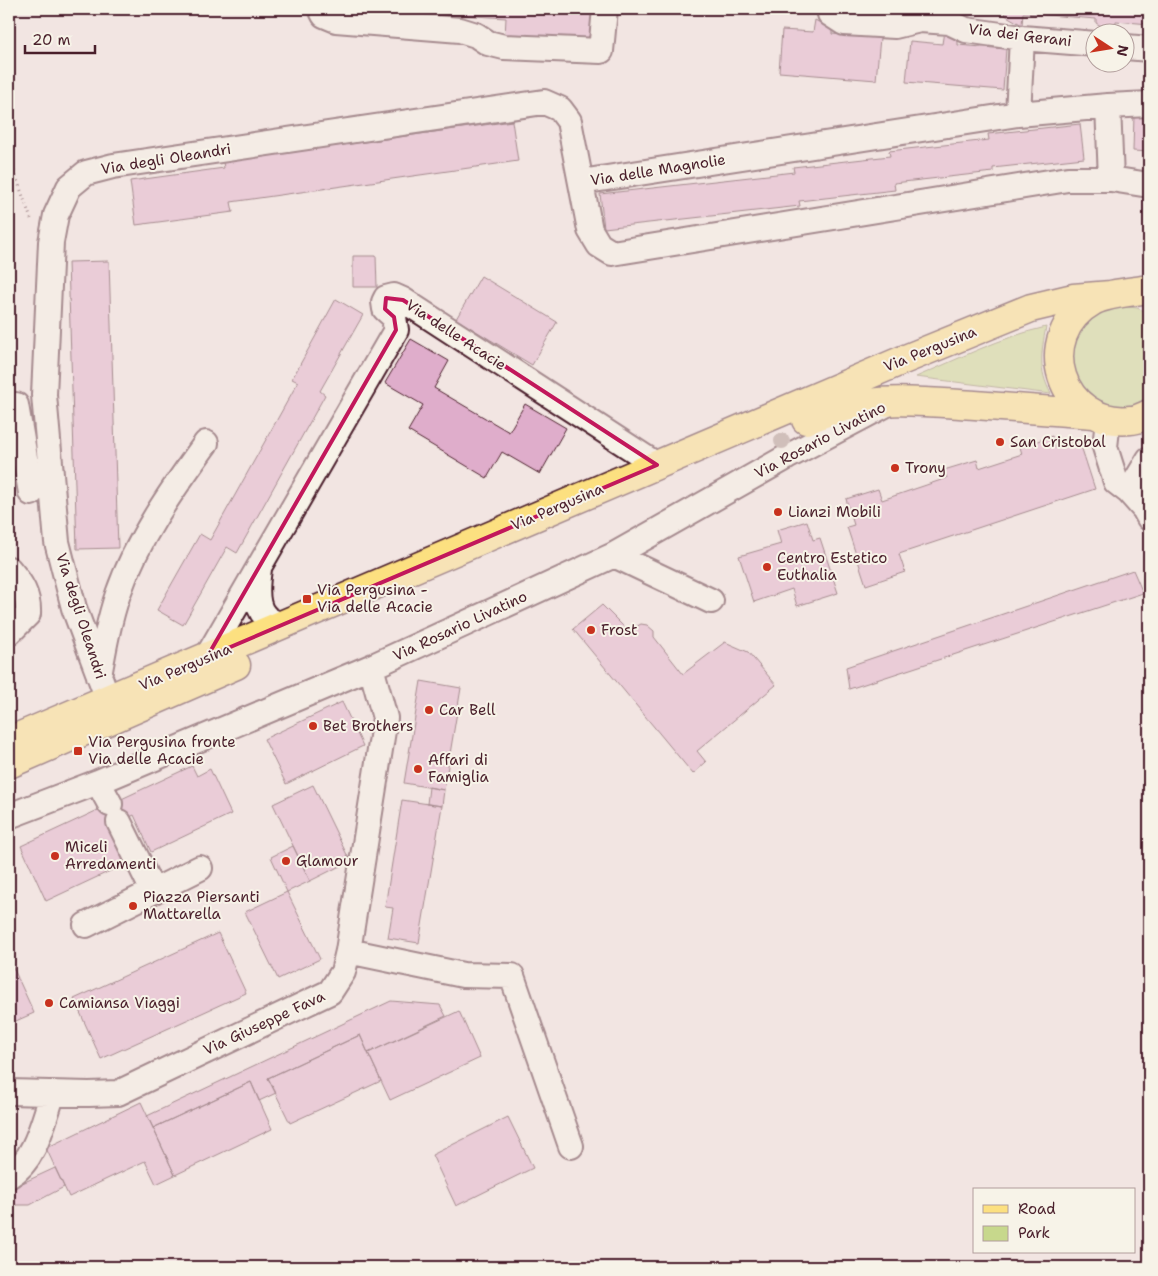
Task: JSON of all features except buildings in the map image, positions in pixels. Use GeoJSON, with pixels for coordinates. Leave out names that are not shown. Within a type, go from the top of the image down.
{"type":"FeatureCollection","features":[{"type":"Feature","properties":{"kind":"main road"},"geometry":{"type":"LineString","coordinates":[[1101,417],[1079,405],[1068,391],[1061,375],[1059,357],[1061,340],[1069,324],[1080,310],[1094,300],[1149,289]]}},
{"type":"Feature","properties":{"kind":"main road"},"geometry":{"type":"LineString","coordinates":[[1117,295],[1149,301]]}},
{"type":"Feature","properties":{"kind":"main road","name":"Via Pergusina"},"geometry":{"type":"LineString","coordinates":[[9,741],[103,687],[207,657],[657,464],[1031,308],[1073,298],[1117,295]]}},
{"type":"Feature","properties":{"kind":"main road","name":"Via Pergusina"},"geometry":{"type":"LineString","coordinates":[[9,764],[510,546],[670,480],[823,412],[857,404],[894,400],[1133,420],[1149,414]]}},
{"type":"Feature","properties":{"kind":"street"},"geometry":{"type":"LineString","coordinates":[[321,9],[324,14],[336,20],[460,30],[476,35],[488,43],[504,47],[601,52],[604,9]]}},
{"type":"Feature","properties":{"kind":"street","name":"Via dei Gerani"},"geometry":{"type":"LineString","coordinates":[[830,14],[844,23],[895,26],[920,20],[949,22],[966,30],[1022,38],[1086,43]]}},
{"type":"Feature","properties":{"kind":"street"},"geometry":{"type":"LineString","coordinates":[[1018,114],[1022,38]]}},
{"type":"Feature","properties":{"kind":"street"},"geometry":{"type":"LineString","coordinates":[[1136,48],[1149,49]]}},
{"type":"Feature","properties":{"kind":"street","name":"Via degli Oleandri"},"geometry":{"type":"LineString","coordinates":[[103,687],[74,608],[57,542],[44,395],[51,242],[56,215],[69,187],[86,173],[113,166],[544,102],[560,109],[569,121],[581,182]]}},
{"type":"Feature","properties":{"kind":"street","name":"Via delle Magnolie"},"geometry":{"type":"LineString","coordinates":[[1149,104],[1018,114],[581,182],[590,230],[599,245],[612,252],[1068,179],[1111,179],[1149,186]]}},
{"type":"Feature","properties":{"kind":"street"},"geometry":{"type":"LineString","coordinates":[[1108,106],[1111,179]]}},
{"type":"Feature","properties":{"kind":"street","name":"Via delle Acacie"},"geometry":{"type":"LineString","coordinates":[[260,565],[396,330],[394,317],[385,309],[384,302],[386,298],[394,296],[403,300],[657,464]]}},
{"type":"Feature","properties":{"kind":"street"},"geometry":{"type":"LineString","coordinates":[[31,493],[12,405],[44,395]]}},
{"type":"Feature","properties":{"kind":"street","name":"Via Rosario Livatino"},"geometry":{"type":"LineString","coordinates":[[9,816],[98,782],[371,667],[614,555],[787,457],[894,400]]}},
{"type":"Feature","properties":{"kind":"street"},"geometry":{"type":"LineString","coordinates":[[1101,417],[1105,447],[1116,482],[1130,492],[1149,518]]}},
{"type":"Feature","properties":{"kind":"street"},"geometry":{"type":"LineString","coordinates":[[103,687],[109,625],[118,593],[139,546],[171,492],[206,443]]}},
{"type":"Feature","properties":{"kind":"street"},"geometry":{"type":"LineString","coordinates":[[1130,492],[1149,458]]}},
{"type":"Feature","properties":{"kind":"street"},"geometry":{"type":"LineString","coordinates":[[614,555],[711,602]]}},
{"type":"Feature","properties":{"kind":"street"},"geometry":{"type":"LineString","coordinates":[[260,565],[257,588],[259,604],[265,616],[283,625]]}},
{"type":"Feature","properties":{"kind":"street"},"geometry":{"type":"LineString","coordinates":[[207,657],[260,565]]}},
{"type":"Feature","properties":{"kind":"street"},"geometry":{"type":"LineString","coordinates":[[9,569],[22,584],[28,602],[28,614],[9,633]]}},
{"type":"Feature","properties":{"kind":"street","name":"Via Giuseppe Fava"},"geometry":{"type":"LineString","coordinates":[[9,1092],[118,1093],[330,992],[344,972],[385,718],[371,667]]}},
{"type":"Feature","properties":{"kind":"street"},"geometry":{"type":"LineString","coordinates":[[98,782],[153,891]]}},
{"type":"Feature","properties":{"kind":"street"},"geometry":{"type":"LineString","coordinates":[[86,926],[200,868]]}},
{"type":"Feature","properties":{"kind":"street"},"geometry":{"type":"LineString","coordinates":[[348,951],[462,975],[512,976],[571,1146]]}},
{"type":"Feature","properties":{"kind":"street"},"geometry":{"type":"LineString","coordinates":[[9,1176],[17,1171],[33,1148],[53,1093]]}},
{"type":"Feature","properties":{"kind":"path"},"geometry":{"type":"LineString","coordinates":[[9,157],[29,217],[51,242]]}},
{"type":"Feature","properties":{"kind":"highlighted area"},"geometry":{"type":"Polygon","coordinates":[[[386,298],[403,300],[657,465],[207,657],[396,330],[394,317],[385,309],[386,298]]]}},
{"type":"Feature","properties":{"kind":"green space"},"geometry":{"type":"Polygon","coordinates":[[[1122,306],[1137,308],[1149,313],[1149,400],[1122,407],[1101,402],[1084,390],[1075,371],[1073,351],[1079,331],[1095,315],[1122,306]]]}},
{"type":"Feature","properties":{"kind":"green space"},"geometry":{"type":"Polygon","coordinates":[[[1046,327],[1042,369],[1051,394],[916,377],[996,342],[1046,327]]]}},
{"type":"Feature","properties":{"kind":"place","name":"San Cristobal"},"geometry":{"type":"Point","coordinates":[1000,442]}},
{"type":"Feature","properties":{"kind":"place","name":"Trony"},"geometry":{"type":"Point","coordinates":[895,468]}},
{"type":"Feature","properties":{"kind":"place","name":"Lianzi Mobili"},"geometry":{"type":"Point","coordinates":[778,512]}},
{"type":"Feature","properties":{"kind":"place","name":"Centro Estetico Euthalia"},"geometry":{"type":"Point","coordinates":[767,567]}},
{"type":"Feature","properties":{"kind":"place","name":"Via Pergusina - Via delle Acacie"},"geometry":{"type":"Point","coordinates":[307,599]}},
{"type":"Feature","properties":{"kind":"place","name":"Frost"},"geometry":{"type":"Point","coordinates":[591,630]}},
{"type":"Feature","properties":{"kind":"place","name":"Car Bell"},"geometry":{"type":"Point","coordinates":[429,710]}},
{"type":"Feature","properties":{"kind":"place","name":"Bet Brothers"},"geometry":{"type":"Point","coordinates":[313,726]}},
{"type":"Feature","properties":{"kind":"place","name":"Via Pergusina fronte Via delle Acacie"},"geometry":{"type":"Point","coordinates":[78,751]}},
{"type":"Feature","properties":{"kind":"place","name":"Affari di Famiglia"},"geometry":{"type":"Point","coordinates":[418,769]}},
{"type":"Feature","properties":{"kind":"place","name":"Miceli Arredamenti"},"geometry":{"type":"Point","coordinates":[55,856]}},
{"type":"Feature","properties":{"kind":"place","name":"Glamour"},"geometry":{"type":"Point","coordinates":[286,861]}},
{"type":"Feature","properties":{"kind":"place","name":"Piazza Piersanti Mattarella"},"geometry":{"type":"Point","coordinates":[133,906]}},
{"type":"Feature","properties":{"kind":"place","name":"Camiansa Viaggi"},"geometry":{"type":"Point","coordinates":[49,1003]}}]}
